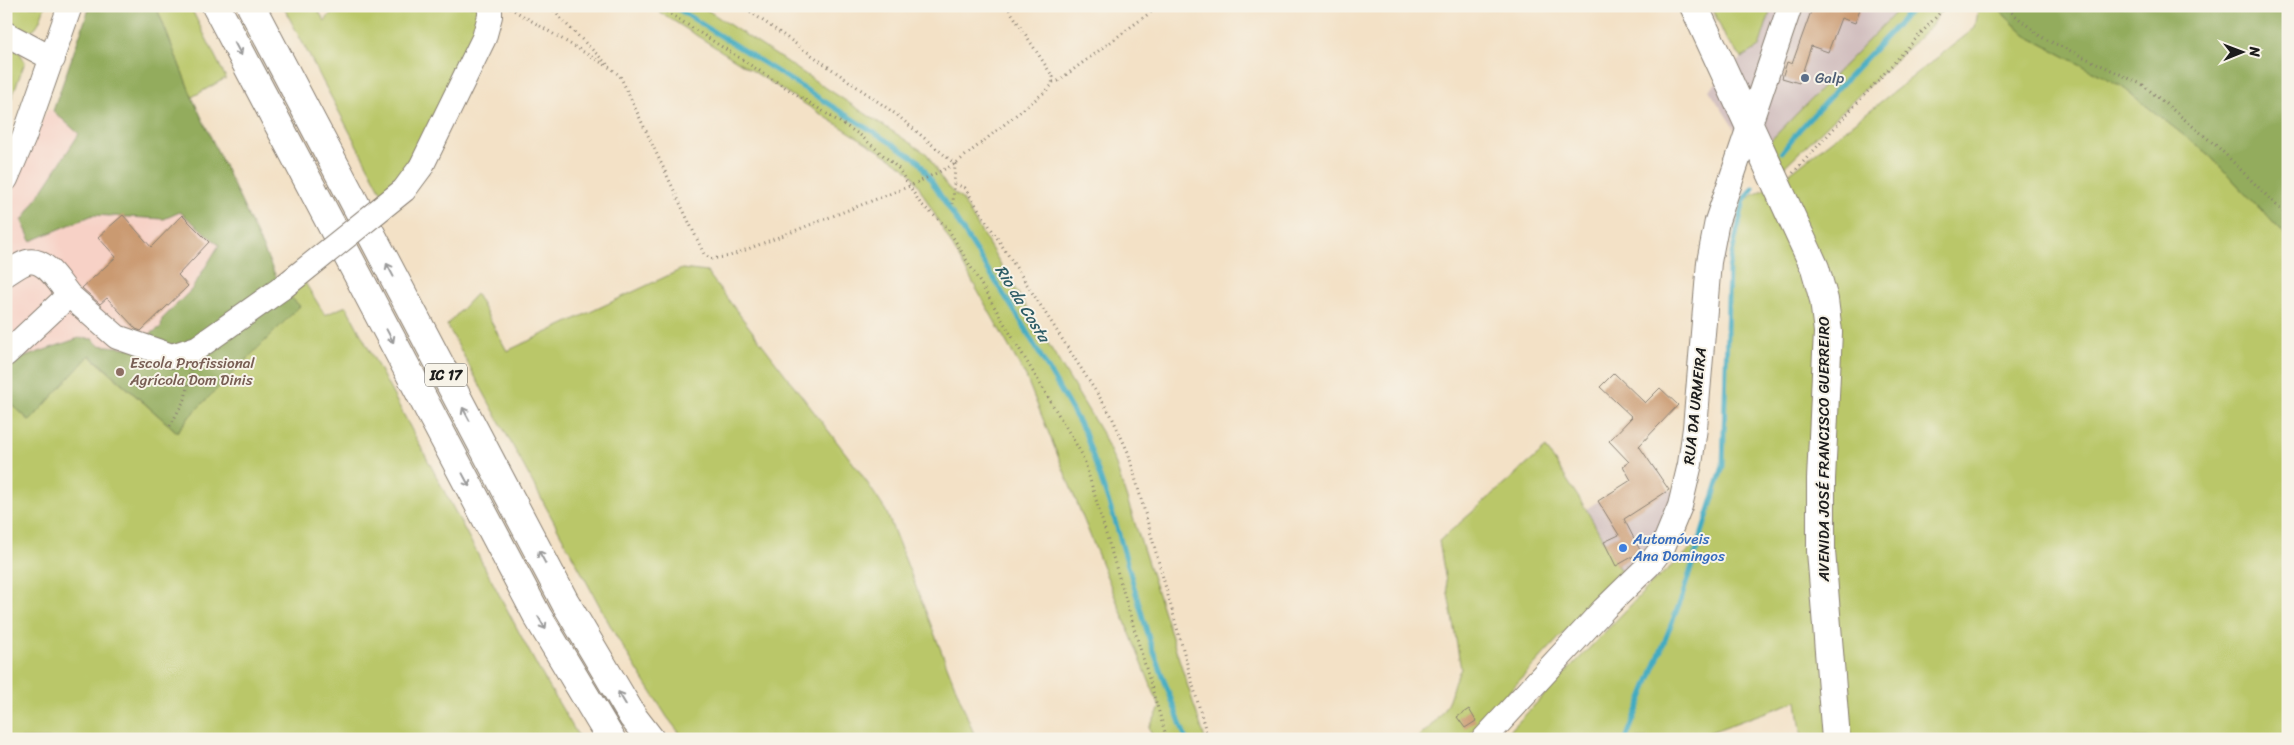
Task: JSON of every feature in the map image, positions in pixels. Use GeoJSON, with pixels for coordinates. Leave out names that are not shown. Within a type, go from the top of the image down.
{"type":"FeatureCollection","features":[{"type":"Feature","properties":{"kind":"main road","name":"IC 17"},"geometry":{"type":"LineString","coordinates":[[216,6],[538,617],[611,739]]}},
{"type":"Feature","properties":{"kind":"main road","name":"IC 17"},"geometry":{"type":"LineString","coordinates":[[251,6],[566,602],[633,717],[650,739]]}},
{"type":"Feature","properties":{"kind":"main road","name":"AVENIDA JOSÉ FRANCISCO GUERREIRO"},"geometry":{"type":"LineString","coordinates":[[1694,6],[1815,268],[1824,300],[1828,332],[1821,480],[1821,551],[1836,739]]}},
{"type":"Feature","properties":{"kind":"street"},"geometry":{"type":"LineString","coordinates":[[6,179],[53,59],[70,6]]}},
{"type":"Feature","properties":{"kind":"street"},"geometry":{"type":"LineString","coordinates":[[6,274],[27,262],[36,261],[43,264],[69,295],[116,337],[172,356],[193,349],[282,288],[404,190],[421,167],[484,38],[490,16],[490,6]]}},
{"type":"Feature","properties":{"kind":"street","name":"RUA DA URMEIRA"},"geometry":{"type":"LineString","coordinates":[[1484,739],[1604,610],[1648,566],[1663,547],[1680,506],[1690,464],[1695,428],[1709,262],[1717,221],[1790,6]]}},
{"type":"Feature","properties":{"kind":"street"},"geometry":{"type":"LineString","coordinates":[[6,34],[53,59]]}},
{"type":"Feature","properties":{"kind":"street"},"geometry":{"type":"LineString","coordinates":[[6,354],[69,295]]}},
{"type":"Feature","properties":{"kind":"path"},"geometry":{"type":"LineString","coordinates":[[507,6],[612,69]]}},
{"type":"Feature","properties":{"kind":"path"},"geometry":{"type":"LineString","coordinates":[[551,6],[562,20],[620,76],[704,254],[711,259],[730,256],[911,185],[955,164],[1046,91],[1053,82],[1058,81],[1159,6]]}},
{"type":"Feature","properties":{"kind":"path"},"geometry":{"type":"LineString","coordinates":[[658,6],[860,134],[898,168],[911,185],[920,203],[947,227],[1083,456],[1167,739]]}},
{"type":"Feature","properties":{"kind":"path"},"geometry":{"type":"LineString","coordinates":[[742,6],[897,115],[955,164],[953,204]]}},
{"type":"Feature","properties":{"kind":"path"},"geometry":{"type":"LineString","coordinates":[[1007,6],[1048,68],[1053,82]]}},
{"type":"Feature","properties":{"kind":"path"},"geometry":{"type":"LineString","coordinates":[[1779,188],[1946,6]]}},
{"type":"Feature","properties":{"kind":"path"},"geometry":{"type":"LineString","coordinates":[[2004,6],[2041,37],[2143,85],[2219,148],[2288,217]]}},
{"type":"Feature","properties":{"kind":"path"},"geometry":{"type":"LineString","coordinates":[[955,184],[965,188],[1039,300],[1115,422],[1128,452],[1208,739]]}},
{"type":"Feature","properties":{"kind":"path"},"geometry":{"type":"LineString","coordinates":[[170,426],[185,399],[190,378],[193,349]]}},
{"type":"Feature","properties":{"kind":"shaded area"},"geometry":{"type":"Polygon","coordinates":[[[1772,6],[1902,6],[1755,160],[1709,90],[1742,58],[1759,47],[1772,6]]]}},
{"type":"Feature","properties":{"kind":"shaded area","name":"Escola Profissional Agrícola Dom Dinis"},"geometry":{"type":"Polygon","coordinates":[[[48,108],[219,245],[190,416],[6,620],[6,200],[48,108]]]}},
{"type":"Feature","properties":{"kind":"shaded area"},"geometry":{"type":"Polygon","coordinates":[[[1634,459],[1642,472],[1654,465],[1669,490],[1674,491],[1667,513],[1651,543],[1625,578],[1616,566],[1586,509],[1631,480],[1623,466],[1634,459]]]}},
{"type":"Feature","properties":{"kind":"green space"},"geometry":{"type":"Polygon","coordinates":[[[6,6],[45,6],[36,27],[28,31],[6,24],[6,6]]]}},
{"type":"Feature","properties":{"kind":"green space"},"geometry":{"type":"Polygon","coordinates":[[[90,6],[156,6],[192,97],[276,275],[282,286],[300,306],[190,416],[177,432],[90,355],[30,421],[6,399],[6,370],[16,360],[79,338],[93,339],[98,345],[128,348],[161,327],[162,319],[192,289],[219,245],[180,212],[164,219],[93,215],[31,241],[22,221],[79,134],[53,111],[90,6]]]}},
{"type":"Feature","properties":{"kind":"green space"},"geometry":{"type":"Polygon","coordinates":[[[156,6],[190,6],[226,78],[192,97],[156,6]]]}},
{"type":"Feature","properties":{"kind":"green space"},"geometry":{"type":"Polygon","coordinates":[[[283,6],[315,6],[325,21],[336,6],[480,6],[479,26],[415,163],[383,195],[283,6]]]}},
{"type":"Feature","properties":{"kind":"green space"},"geometry":{"type":"Polygon","coordinates":[[[650,6],[701,6],[927,154],[945,184],[961,198],[1103,435],[1115,462],[1205,739],[1154,739],[1149,728],[1160,708],[1026,377],[913,176],[903,166],[650,6]]]}},
{"type":"Feature","properties":{"kind":"green space"},"geometry":{"type":"Polygon","coordinates":[[[1711,6],[1772,6],[1759,47],[1742,58],[1727,41],[1711,6]]]}},
{"type":"Feature","properties":{"kind":"green space"},"geometry":{"type":"Polygon","coordinates":[[[1902,6],[1943,6],[1931,26],[1784,167],[1770,141],[1902,6]]]}},
{"type":"Feature","properties":{"kind":"green space"},"geometry":{"type":"Polygon","coordinates":[[[1979,6],[1995,6],[2025,35],[2121,86],[2209,155],[2288,238],[2288,739],[1802,739],[1797,701],[1691,739],[1502,739],[1652,583],[1699,542],[1723,466],[1729,268],[1744,200],[1777,183],[1975,28],[1979,6]]]}},
{"type":"Feature","properties":{"kind":"green space"},"geometry":{"type":"Polygon","coordinates":[[[1995,6],[2288,6],[2288,238],[2209,155],[2121,86],[2025,35],[1995,6]]]}},
{"type":"Feature","properties":{"kind":"green space"},"geometry":{"type":"Polygon","coordinates":[[[6,45],[20,53],[25,62],[6,113],[6,45]]]}},
{"type":"Feature","properties":{"kind":"green space"},"geometry":{"type":"Polygon","coordinates":[[[682,269],[707,272],[860,472],[886,511],[976,739],[684,739],[667,717],[616,636],[447,325],[476,294],[507,351],[682,269]]]}},
{"type":"Feature","properties":{"kind":"green space"},"geometry":{"type":"Polygon","coordinates":[[[304,281],[325,315],[346,306],[537,666],[580,739],[6,739],[6,399],[30,421],[89,355],[177,432],[190,416],[300,306],[287,295],[304,281]]]}},
{"type":"Feature","properties":{"kind":"green space"},"geometry":{"type":"Polygon","coordinates":[[[1546,448],[1586,509],[1621,572],[1607,590],[1559,638],[1465,739],[1416,739],[1431,726],[1443,711],[1461,669],[1439,541],[1546,448]]]}},
{"type":"Feature","properties":{"kind":"building"},"geometry":{"type":"Polygon","coordinates":[[[1813,6],[1861,6],[1855,23],[1841,18],[1828,52],[1811,46],[1799,83],[1782,78],[1787,62],[1792,64],[1813,6]]]}},
{"type":"Feature","properties":{"kind":"building"},"geometry":{"type":"Polygon","coordinates":[[[123,215],[151,247],[182,215],[209,242],[178,275],[188,286],[141,331],[136,329],[107,298],[100,304],[82,288],[116,257],[98,237],[123,215]]]}},
{"type":"Feature","properties":{"kind":"building"},"geometry":{"type":"Polygon","coordinates":[[[1614,373],[1645,403],[1660,388],[1678,405],[1639,446],[1669,490],[1624,519],[1641,552],[1616,566],[1604,542],[1619,535],[1598,501],[1631,480],[1623,466],[1629,462],[1609,441],[1632,417],[1600,387],[1614,373]]]}},
{"type":"Feature","properties":{"kind":"building"},"geometry":{"type":"Polygon","coordinates":[[[1469,709],[1476,721],[1465,728],[1457,717],[1469,709]]]}},
{"type":"Feature","properties":{"kind":"waterway","name":"Rio da Costa"},"geometry":{"type":"LineString","coordinates":[[673,6],[918,160],[1020,320],[1085,433],[1116,524],[1150,642],[1186,739]]}},
{"type":"Feature","properties":{"kind":"waterway"},"geometry":{"type":"LineString","coordinates":[[1782,152],[1800,129],[1915,6]]}},
{"type":"Feature","properties":{"kind":"waterway"},"geometry":{"type":"LineString","coordinates":[[1626,739],[1682,597],[1723,466],[1729,268],[1744,200],[1753,188]]}},
{"type":"Feature","properties":{"kind":"place","name":"Galp"},"geometry":{"type":"Point","coordinates":[1805,78]}},
{"type":"Feature","properties":{"kind":"place","name":"Escola Profissional Agrícola Dom Dinis"},"geometry":{"type":"Point","coordinates":[120,372]}},
{"type":"Feature","properties":{"kind":"place","name":"Automóveis Ana Domingos"},"geometry":{"type":"Point","coordinates":[1623,548]}}]}
